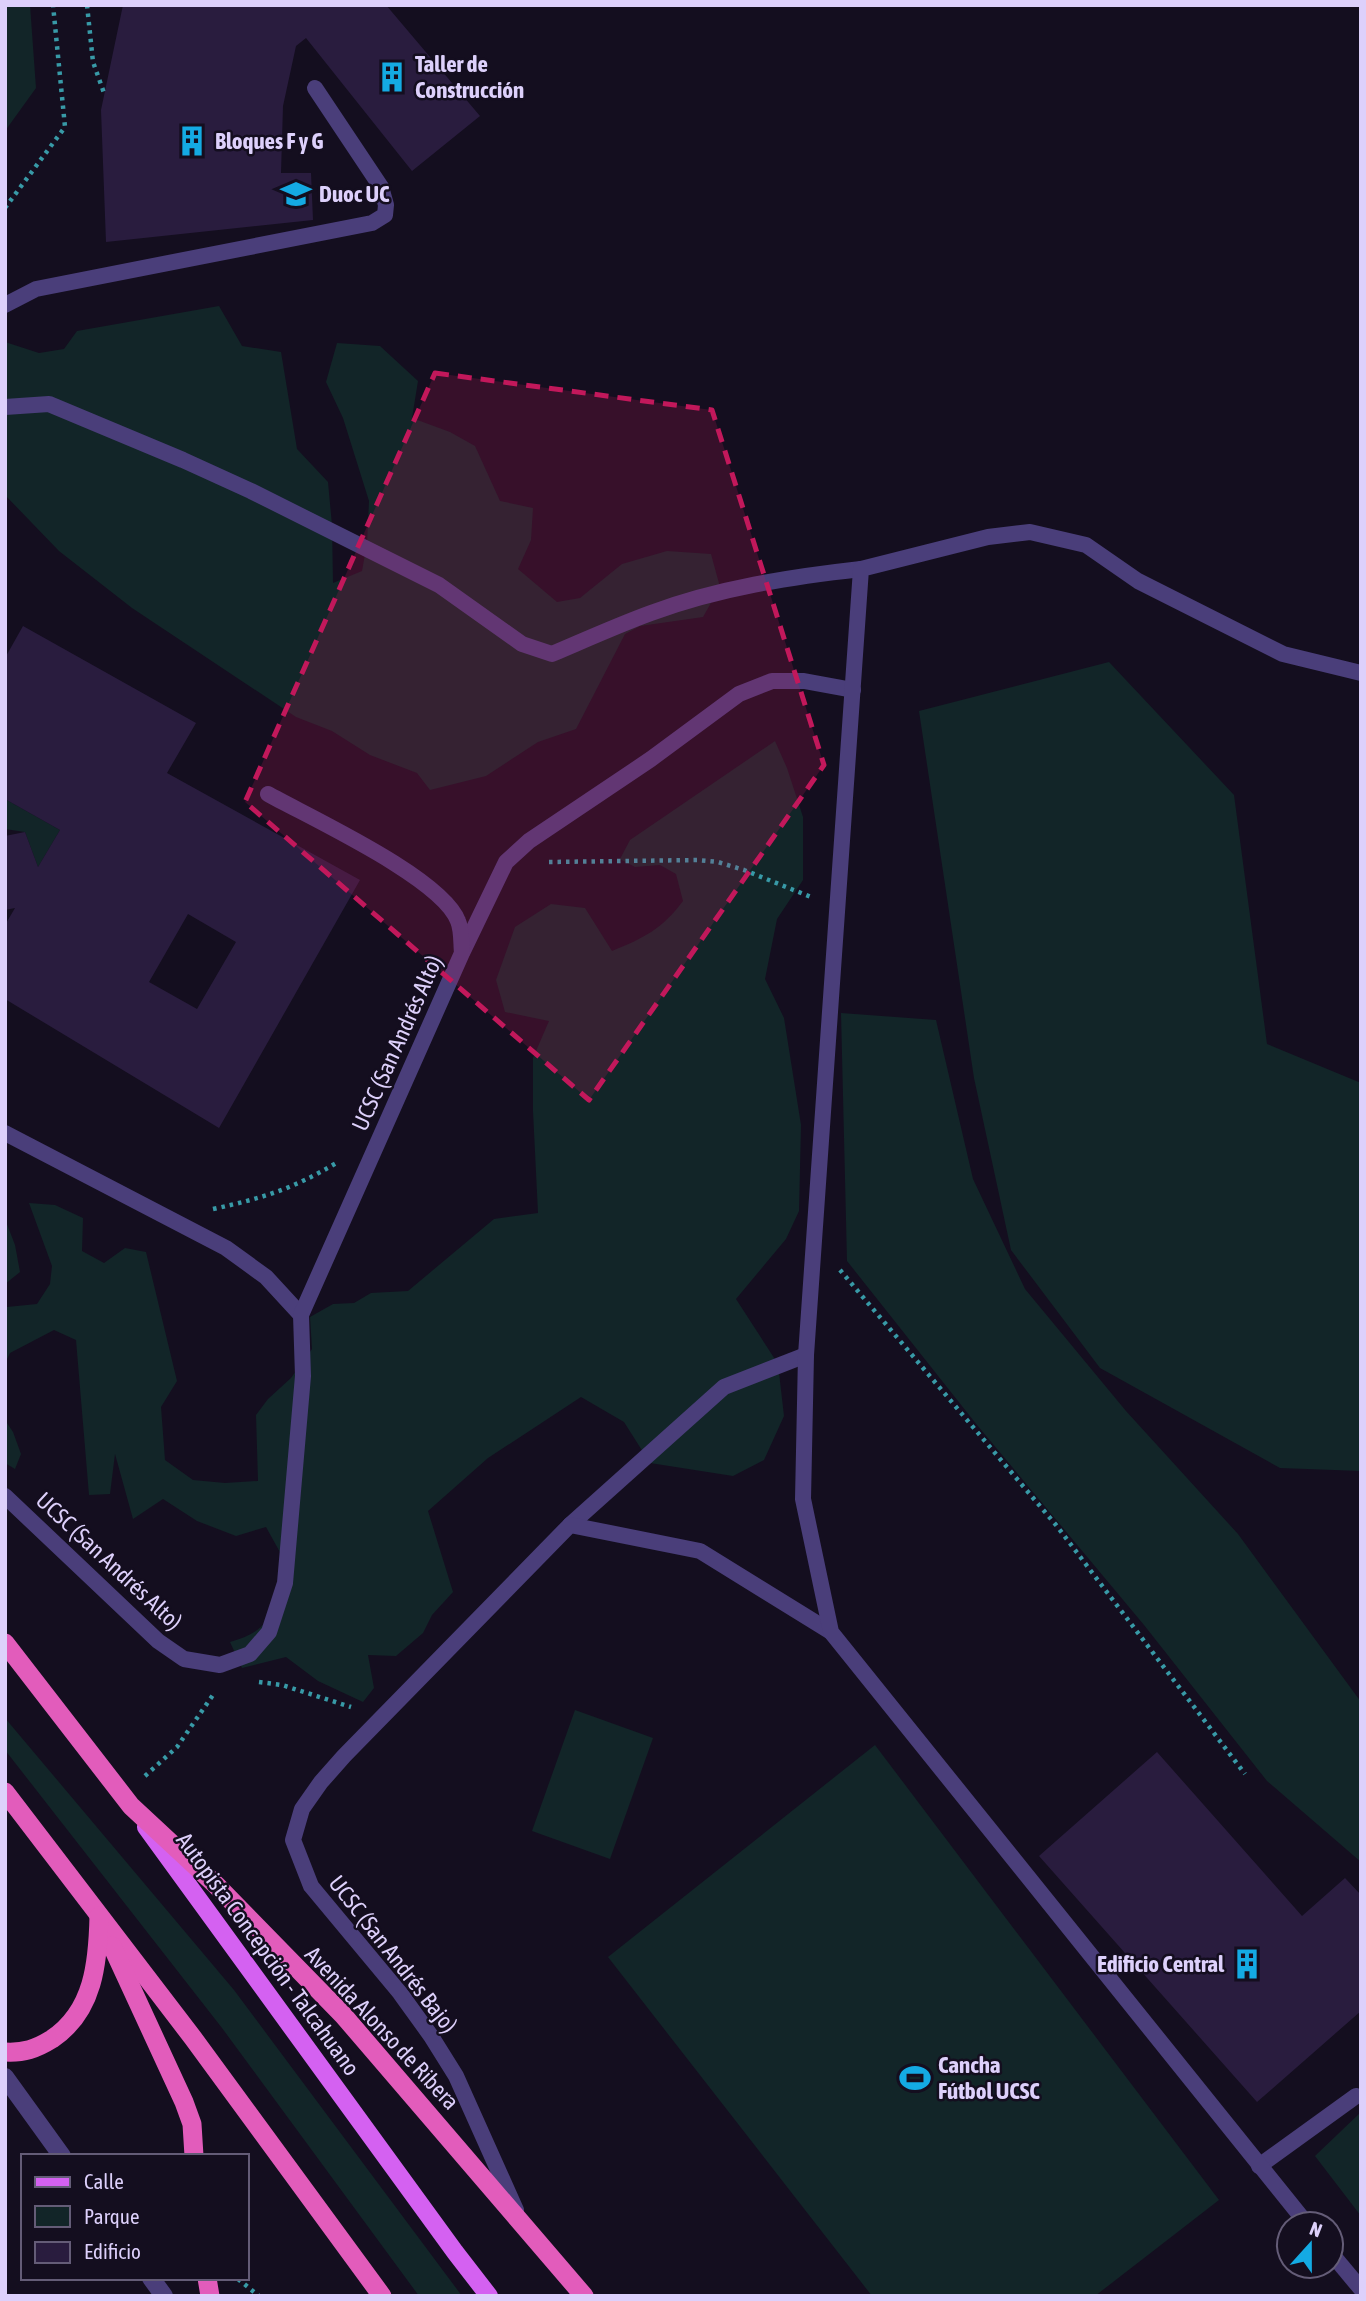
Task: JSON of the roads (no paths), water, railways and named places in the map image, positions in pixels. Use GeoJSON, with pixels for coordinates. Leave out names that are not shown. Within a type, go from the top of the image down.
{"type":"FeatureCollection","features":[{"type":"Feature","properties":{"kind":"highway","name":"Autopista Concepción - Talcahuano"},"geometry":{"type":"LineString","coordinates":[[5,1643],[127,1801]]}},
{"type":"Feature","properties":{"kind":"highway"},"geometry":{"type":"LineString","coordinates":[[5,1793],[193,2038],[382,2296]]}},
{"type":"Feature","properties":{"kind":"highway","name":"Avenida Alonso de Ribera"},"geometry":{"type":"LineString","coordinates":[[127,1801],[216,1885],[343,2015],[584,2296]]}},
{"type":"Feature","properties":{"kind":"highway"},"geometry":{"type":"LineString","coordinates":[[5,2052],[20,2053],[37,2048],[61,2033],[80,2012],[95,1969],[99,1916]]}},
{"type":"Feature","properties":{"kind":"highway"},"geometry":{"type":"LineString","coordinates":[[99,1916],[184,2102],[192,2124],[194,2154]]}},
{"type":"Feature","properties":{"kind":"main road","name":"Autopista Concepción - Talcahuano"},"geometry":{"type":"LineString","coordinates":[[127,1801],[489,2296]]}},
{"type":"Feature","properties":{"kind":"street"},"geometry":{"type":"LineString","coordinates":[[5,2077],[61,2154]]}},
{"type":"Feature","properties":{"kind":"street"},"geometry":{"type":"LineString","coordinates":[[152,2280],[164,2296]]}},
{"type":"Feature","properties":{"kind":"lane"},"geometry":{"type":"LineString","coordinates":[[5,305],[36,289],[372,223],[385,215],[386,205],[381,187],[315,88]]}},
{"type":"Feature","properties":{"kind":"lane"},"geometry":{"type":"LineString","coordinates":[[5,407],[48,404],[195,465],[439,585],[522,644],[552,654],[653,612],[712,595],[798,576],[861,569],[988,537],[1030,531],[1086,545],[1138,581],[1283,654],[1361,673]]}},
{"type":"Feature","properties":{"kind":"lane"},"geometry":{"type":"LineString","coordinates":[[831,1632],[803,1499],[806,1355],[861,569]]}},
{"type":"Feature","properties":{"kind":"lane"},"geometry":{"type":"LineString","coordinates":[[462,953],[506,862],[529,841],[651,759],[739,694],[772,681],[804,681],[853,690]]}},
{"type":"Feature","properties":{"kind":"lane","name":"UCSC (San Andrés Alto)"},"geometry":{"type":"LineString","coordinates":[[5,1496],[158,1641],[184,1659],[225,1668],[250,1654],[270,1632],[285,1583],[303,1376],[301,1315],[462,953],[459,922],[443,897],[405,869],[268,794]]}},
{"type":"Feature","properties":{"kind":"lane"},"geometry":{"type":"LineString","coordinates":[[5,1133],[226,1248],[266,1277],[301,1315]]}},
{"type":"Feature","properties":{"kind":"lane","name":"UCSC (San Andrés Bajo)"},"geometry":{"type":"LineString","coordinates":[[521,2222],[456,2076],[431,2036],[400,1993],[311,1886],[293,1840],[302,1809],[344,1756],[570,1525],[724,1387],[806,1355]]}},
{"type":"Feature","properties":{"kind":"lane"},"geometry":{"type":"LineString","coordinates":[[570,1525],[701,1551],[831,1632],[1295,2210]]}},
{"type":"Feature","properties":{"kind":"lane"},"geometry":{"type":"LineString","coordinates":[[1259,2166],[1356,2096]]}},
{"type":"Feature","properties":{"kind":"lane"},"geometry":{"type":"LineString","coordinates":[[1345,2270],[1361,2289]]}},
{"type":"Feature","properties":{"kind":"place","name":"Taller de Construcción"},"geometry":{"type":"Point","coordinates":[392,77]}},
{"type":"Feature","properties":{"kind":"place","name":"Bloques F y G"},"geometry":{"type":"Point","coordinates":[192,141]}},
{"type":"Feature","properties":{"kind":"place","name":"Duoc UC"},"geometry":{"type":"Point","coordinates":[296,194]}},
{"type":"Feature","properties":{"kind":"place","name":"Edificio Central"},"geometry":{"type":"Point","coordinates":[1247,1964]}},
{"type":"Feature","properties":{"kind":"place","name":"Cancha Fútbol UCSC"},"geometry":{"type":"Point","coordinates":[915,2078]}}]}
